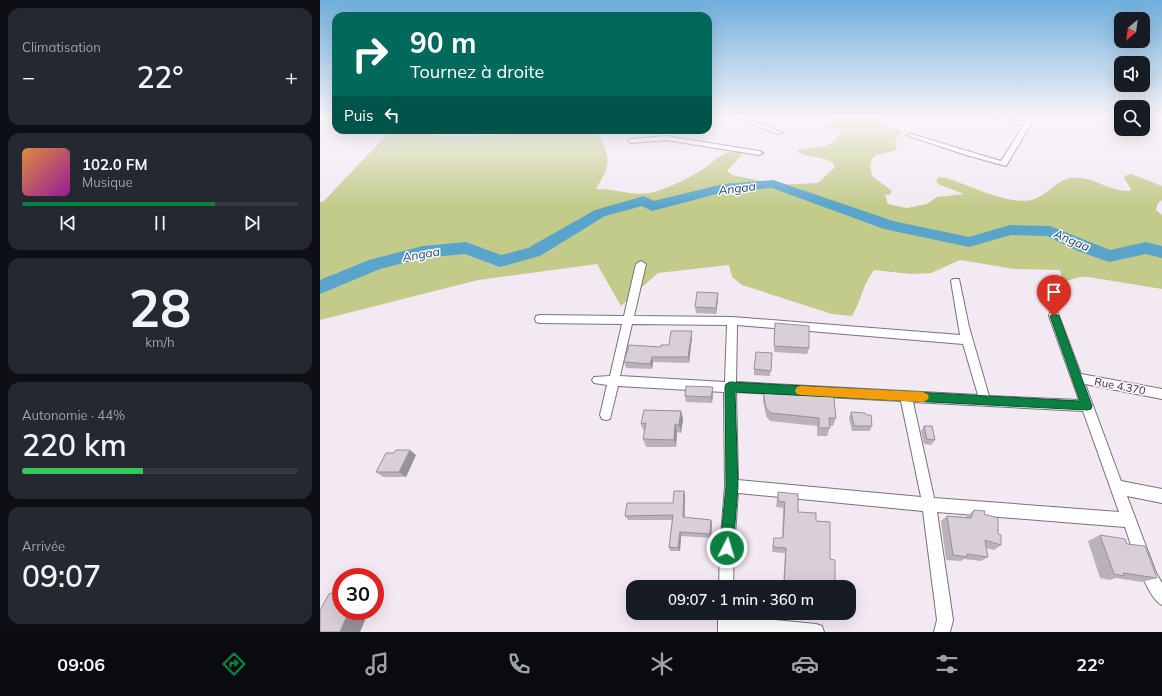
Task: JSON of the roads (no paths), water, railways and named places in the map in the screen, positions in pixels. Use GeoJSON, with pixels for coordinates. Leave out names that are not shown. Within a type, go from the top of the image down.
{"type":"FeatureCollection","features":[{"type":"Feature","properties":{"kind":"street"},"geometry":{"type":"LineString","coordinates":[[728,147],[759,153]]}},
{"type":"Feature","properties":{"kind":"street"},"geometry":{"type":"LineString","coordinates":[[948,147],[1003,164],[1013,147]]}},
{"type":"Feature","properties":{"kind":"street"},"geometry":{"type":"LineString","coordinates":[[606,415],[641,264]]}},
{"type":"Feature","properties":{"kind":"street"},"geometry":{"type":"LineString","coordinates":[[956,281],[959,311],[966,340],[985,400]]}},
{"type":"Feature","properties":{"kind":"street"},"geometry":{"type":"LineString","coordinates":[[1054,316],[1150,577],[1162,597]]}},
{"type":"Feature","properties":{"kind":"street"},"geometry":{"type":"LineString","coordinates":[[540,319],[732,321],[966,340]]}},
{"type":"Feature","properties":{"kind":"street"},"geometry":{"type":"LineString","coordinates":[[726,580],[732,486],[730,387],[732,321]]}},
{"type":"Feature","properties":{"kind":"street","name":"Rue 4.370"},"geometry":{"type":"LineString","coordinates":[[1077,378],[1162,394]]}},
{"type":"Feature","properties":{"kind":"street"},"geometry":{"type":"LineString","coordinates":[[598,380],[1087,406]]}},
{"type":"Feature","properties":{"kind":"street"},"geometry":{"type":"LineString","coordinates":[[906,396],[929,504],[932,535],[945,620],[942,632]]}},
{"type":"Feature","properties":{"kind":"street"},"geometry":{"type":"LineString","coordinates":[[732,486],[1129,520]]}},
{"type":"Feature","properties":{"kind":"street"},"geometry":{"type":"LineString","coordinates":[[1117,487],[1162,496]]}},
{"type":"Feature","properties":{"kind":"street"},"geometry":{"type":"LineString","coordinates":[[726,623],[816,632]]}},
{"type":"Feature","properties":{"kind":"waterway","name":"Angaa"},"geometry":{"type":"LineString","coordinates":[[320,287],[375,264],[423,252],[466,248],[500,261],[534,252],[600,213],[644,201],[652,206],[693,197],[723,188],[773,184],[890,225],[969,242],[1010,230],[1050,231],[1084,247],[1109,256],[1146,248],[1162,252]]}}]}
